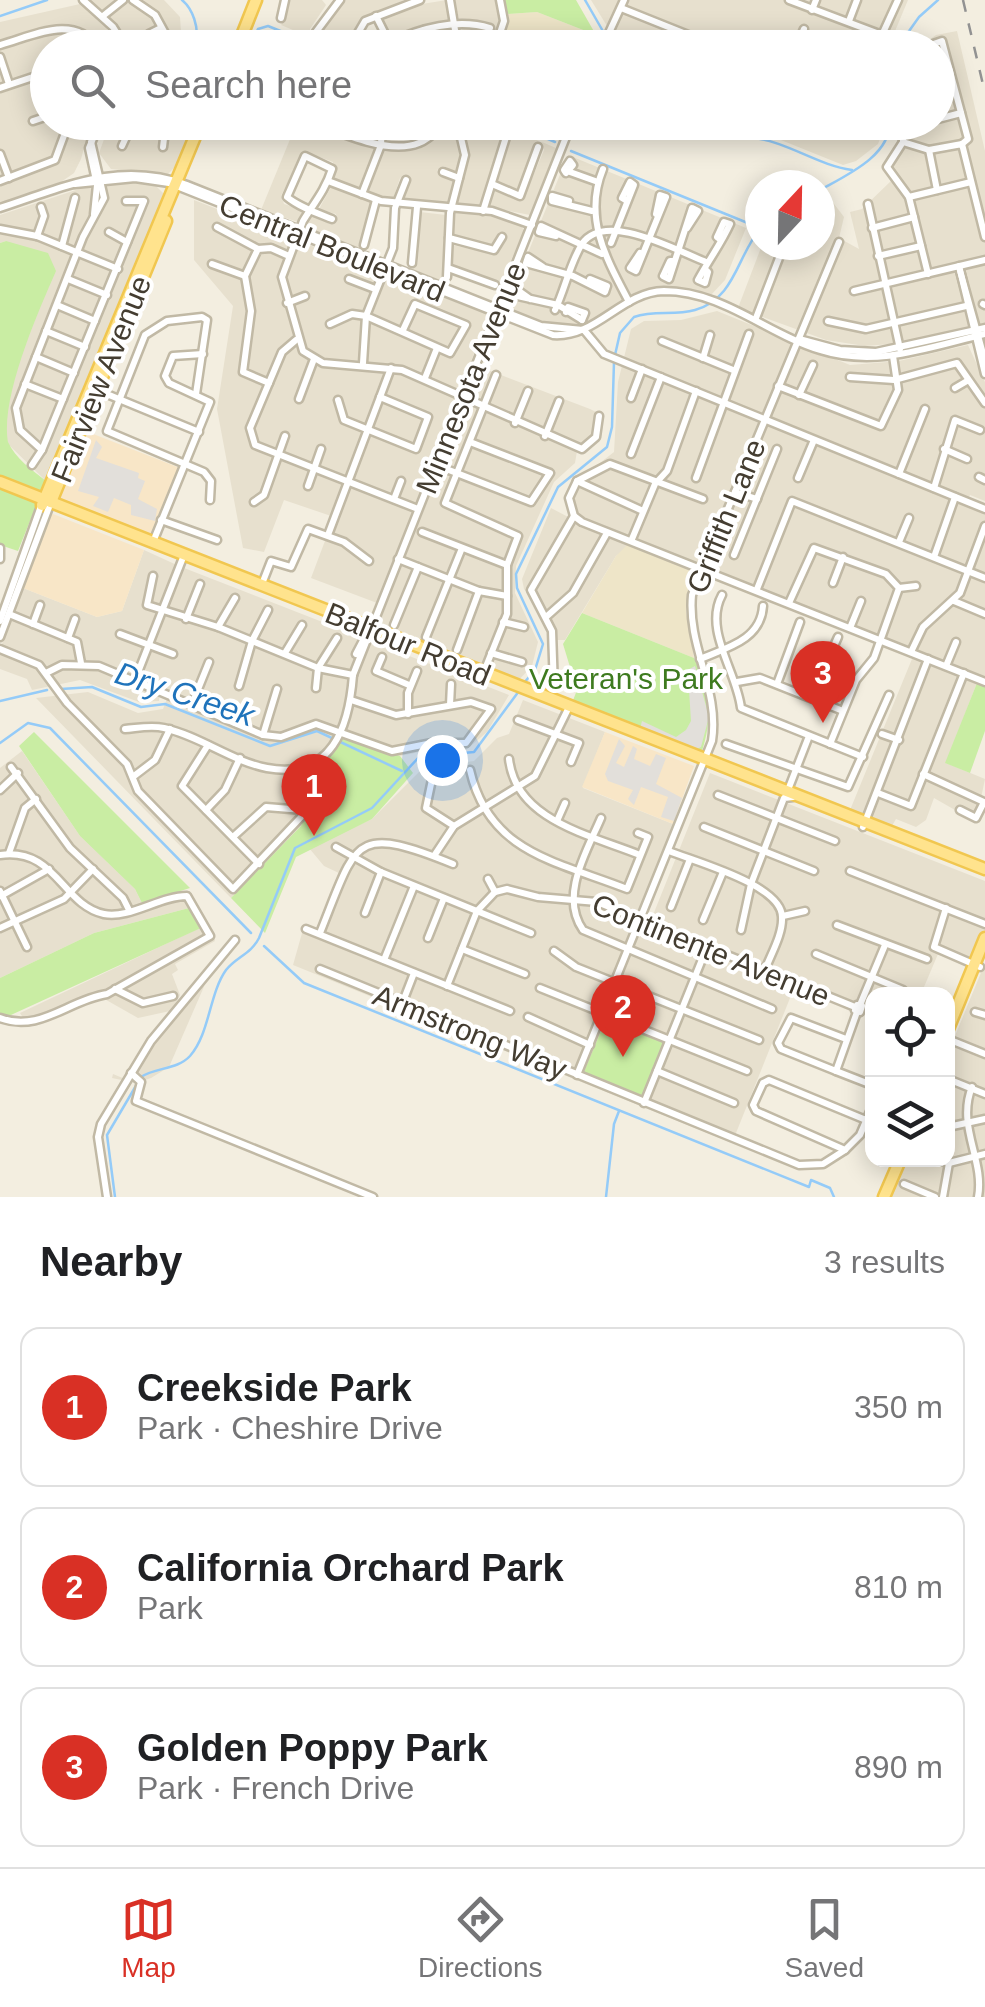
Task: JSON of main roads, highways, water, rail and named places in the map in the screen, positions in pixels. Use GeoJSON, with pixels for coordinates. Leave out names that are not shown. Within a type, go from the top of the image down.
{"type":"FeatureCollection","features":[{"type":"Feature","properties":{"kind":"main road"},"geometry":{"type":"LineString","coordinates":[[241,30],[253,0]]}},
{"type":"Feature","properties":{"kind":"main road","name":"Fairview Avenue"},"geometry":{"type":"LineString","coordinates":[[46,504],[72,450],[197,140]]}},
{"type":"Feature","properties":{"kind":"main road","name":"Fairview Avenue"},"geometry":{"type":"LineString","coordinates":[[46,504],[50,484],[94,374],[179,185]]}},
{"type":"Feature","properties":{"kind":"main road"},"geometry":{"type":"LineString","coordinates":[[94,374],[96,392]]}},
{"type":"Feature","properties":{"kind":"main road"},"geometry":{"type":"LineString","coordinates":[[72,450],[68,444],[75,422]]}},
{"type":"Feature","properties":{"kind":"main road"},"geometry":{"type":"LineString","coordinates":[[24,491],[39,493],[50,484]]}},
{"type":"Feature","properties":{"kind":"main road","name":"Balfour Road"},"geometry":{"type":"LineString","coordinates":[[0,485],[985,872]]}},
{"type":"Feature","properties":{"kind":"main road","name":"Balfour Road"},"geometry":{"type":"LineString","coordinates":[[0,485],[24,491],[46,504],[153,542],[368,630]]}},
{"type":"Feature","properties":{"kind":"main road"},"geometry":{"type":"LineString","coordinates":[[955,1021],[985,938]]}},
{"type":"Feature","properties":{"kind":"main road"},"geometry":{"type":"LineString","coordinates":[[977,966],[985,955]]}},
{"type":"Feature","properties":{"kind":"main road"},"geometry":{"type":"LineString","coordinates":[[883,1197],[893,1167]]}},
{"type":"Feature","properties":{"kind":"main road"},"geometry":{"type":"LineString","coordinates":[[883,1197],[894,1167]]}},
{"type":"Feature","properties":{"kind":"waterway"},"geometry":{"type":"LineString","coordinates":[[0,16],[47,0]]}},
{"type":"Feature","properties":{"kind":"waterway"},"geometry":{"type":"LineString","coordinates":[[182,0],[197,30]]}},
{"type":"Feature","properties":{"kind":"waterway"},"geometry":{"type":"LineString","coordinates":[[585,0],[602,30]]}},
{"type":"Feature","properties":{"kind":"waterway"},"geometry":{"type":"LineString","coordinates":[[910,30],[938,0]]}},
{"type":"Feature","properties":{"kind":"waterway"},"geometry":{"type":"LineString","coordinates":[[258,30],[268,26],[278,30]]}},
{"type":"Feature","properties":{"kind":"waterway"},"geometry":{"type":"LineString","coordinates":[[550,140],[555,142]]}},
{"type":"Feature","properties":{"kind":"waterway"},"geometry":{"type":"LineString","coordinates":[[767,140],[852,170]]}},
{"type":"Feature","properties":{"kind":"waterway"},"geometry":{"type":"LineString","coordinates":[[835,182],[865,163],[885,140]]}},
{"type":"Feature","properties":{"kind":"waterway"},"geometry":{"type":"LineString","coordinates":[[571,151],[745,222]]}},
{"type":"Feature","properties":{"kind":"waterway"},"geometry":{"type":"LineString","coordinates":[[615,355],[620,333],[634,317],[680,313],[708,304],[727,287],[745,253]]}},
{"type":"Feature","properties":{"kind":"waterway"},"geometry":{"type":"LineString","coordinates":[[523,684],[535,670],[543,644],[517,588],[516,574],[558,487],[607,447],[612,427],[614,362]]}},
{"type":"Feature","properties":{"kind":"waterway","name":"Dry Creek"},"geometry":{"type":"LineString","coordinates":[[61,689],[92,687],[141,707],[165,704],[270,746],[317,731],[402,771]]}},
{"type":"Feature","properties":{"kind":"waterway","name":"Dry Creek"},"geometry":{"type":"LineString","coordinates":[[0,701],[47,690]]}},
{"type":"Feature","properties":{"kind":"waterway"},"geometry":{"type":"LineString","coordinates":[[141,1077],[179,1064],[197,1047],[220,980],[259,938],[295,848],[372,808],[419,757],[474,752],[519,691]]}},
{"type":"Feature","properties":{"kind":"waterway"},"geometry":{"type":"LineString","coordinates":[[0,743],[28,723],[50,728],[251,933]]}},
{"type":"Feature","properties":{"kind":"waterway"},"geometry":{"type":"LineString","coordinates":[[264,946],[304,983],[809,1187],[811,1180],[830,1188],[834,1197]]}},
{"type":"Feature","properties":{"kind":"waterway"},"geometry":{"type":"LineString","coordinates":[[115,1197],[107,1135],[137,1084]]}},
{"type":"Feature","properties":{"kind":"waterway"},"geometry":{"type":"LineString","coordinates":[[606,1197],[614,1124],[619,1111]]}},
{"type":"Feature","properties":{"kind":"railway"},"geometry":{"type":"LineString","coordinates":[[963,0],[985,93]]}},
{"type":"Feature","properties":{"kind":"place","name":"Golden Poppy Park"},"geometry":{"type":"Point","coordinates":[823,723]}},
{"type":"Feature","properties":{"kind":"place","name":"Creekside Park"},"geometry":{"type":"Point","coordinates":[314,836]}},
{"type":"Feature","properties":{"kind":"place","name":"California Orchard Park"},"geometry":{"type":"Point","coordinates":[623,1057]}},
{"type":"Feature","properties":{"kind":"park label","name":"Veteran's Park"},"geometry":{"type":"Point","coordinates":[626,678]}}]}
